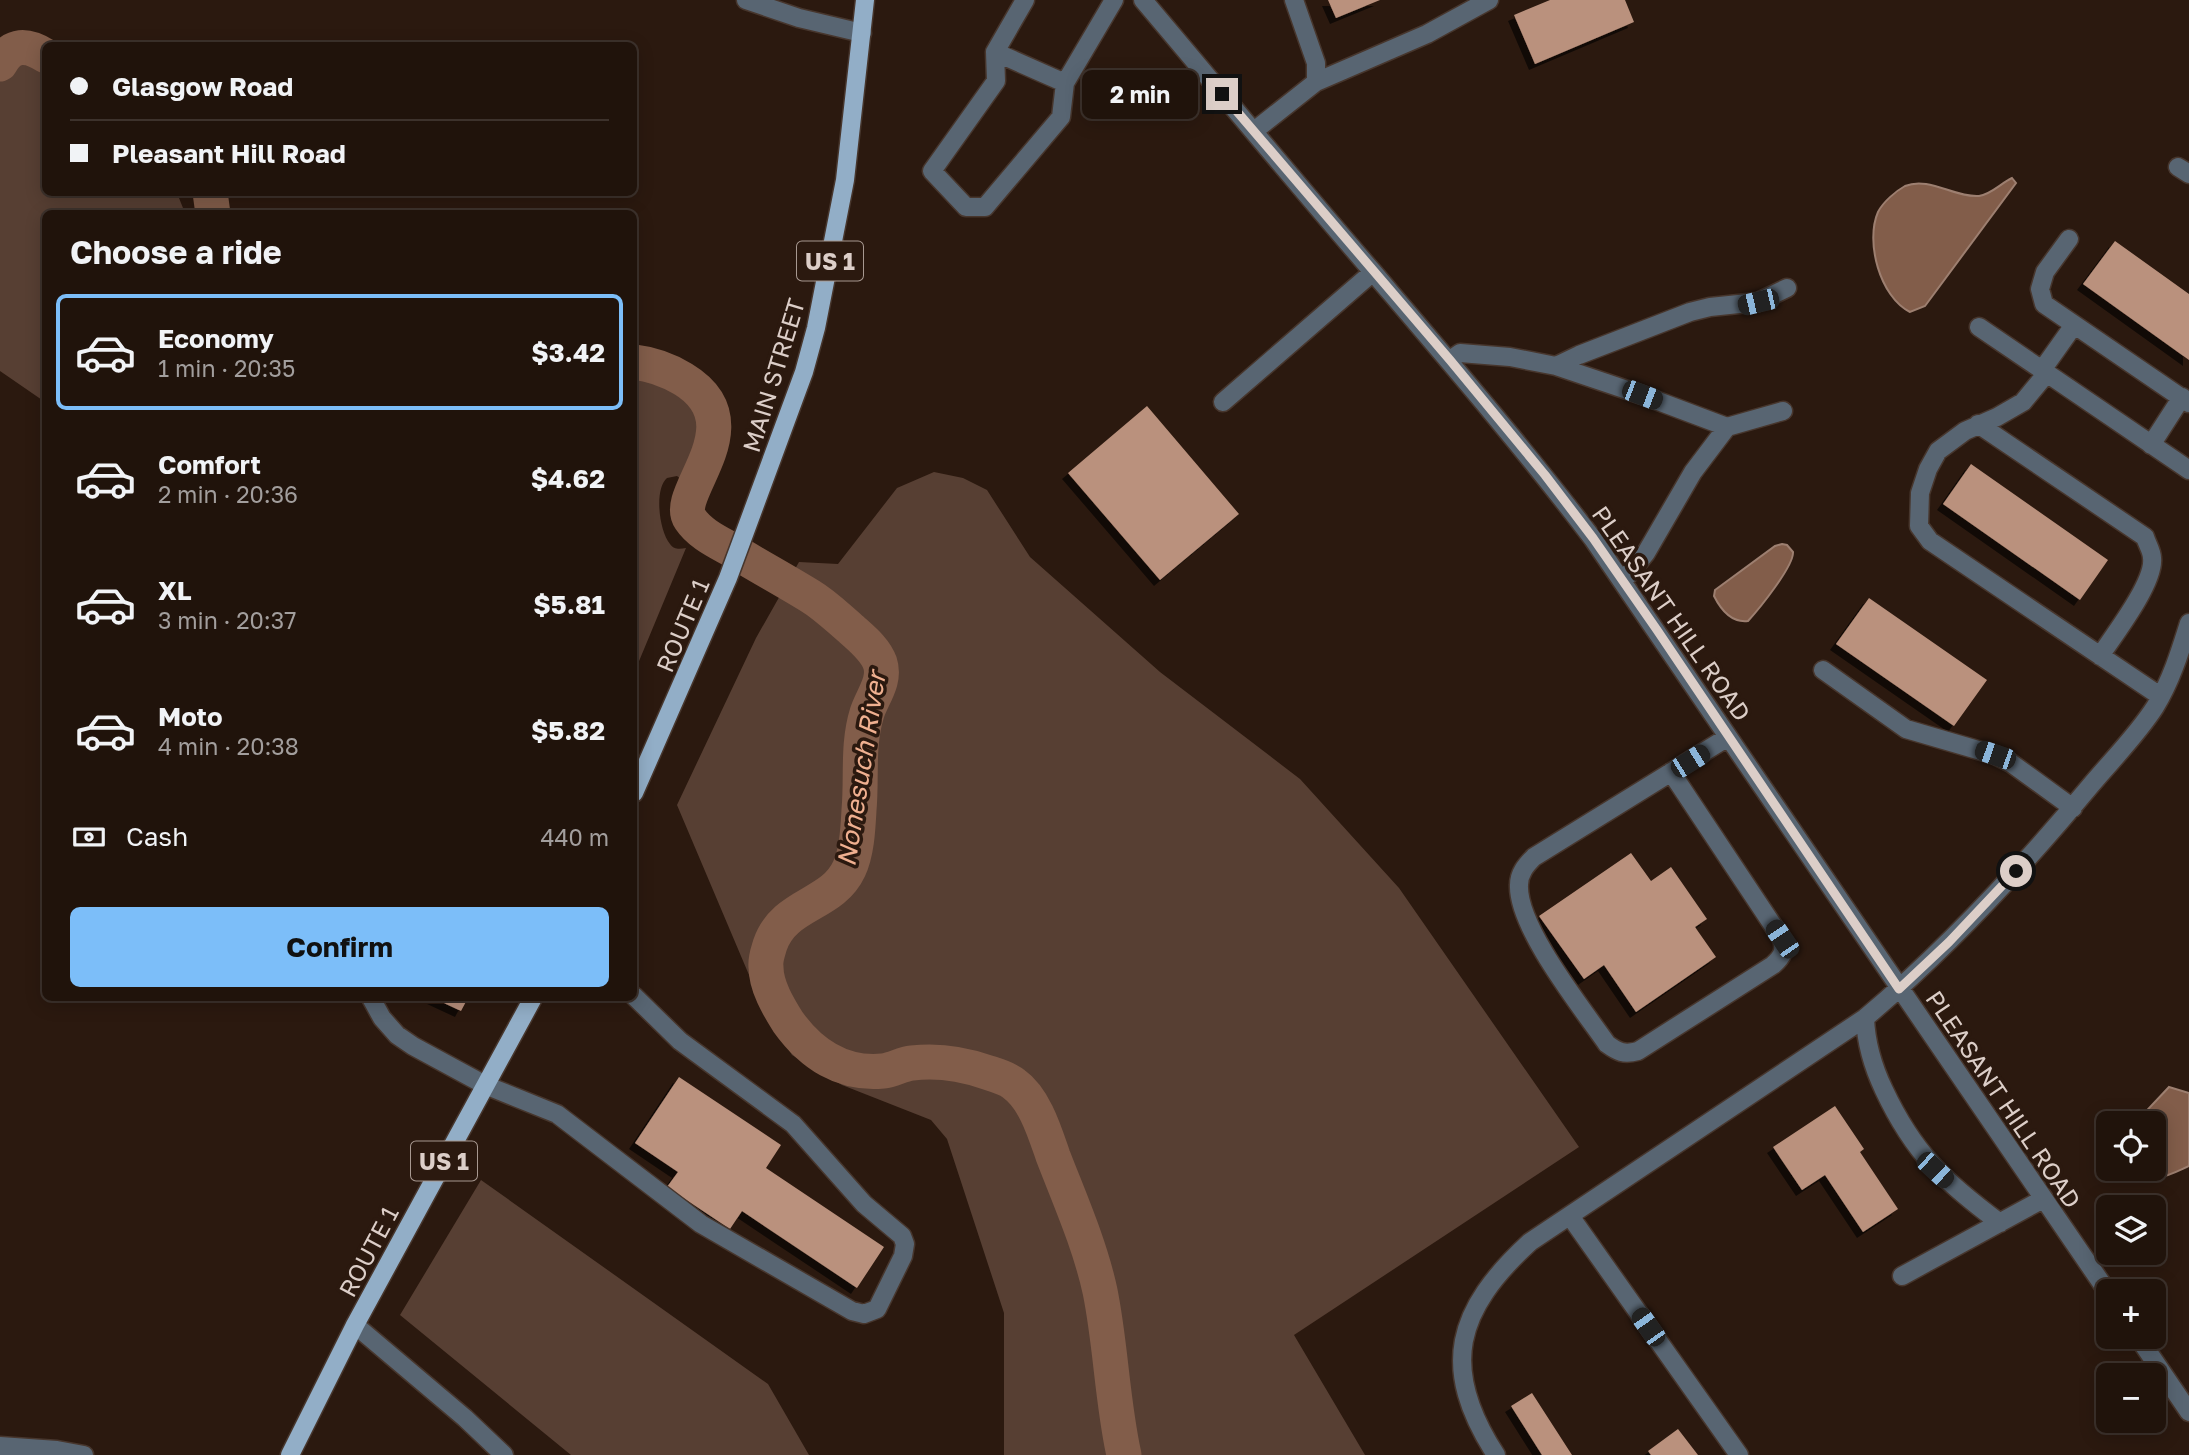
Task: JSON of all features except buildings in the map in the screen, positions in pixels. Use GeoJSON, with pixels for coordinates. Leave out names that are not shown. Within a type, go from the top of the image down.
{"type":"FeatureCollection","features":[{"type":"Feature","properties":{"kind":"main road","name":"MAIN STREET"},"geometry":{"type":"LineString","coordinates":[[754,513],[794,404],[816,328],[845,180],[865,0]]}},
{"type":"Feature","properties":{"kind":"main road","name":"ROUTE 1"},"geometry":{"type":"LineString","coordinates":[[637,786],[754,513]]}},
{"type":"Feature","properties":{"kind":"main road","name":"ROUTE 1"},"geometry":{"type":"LineString","coordinates":[[290,1455],[355,1325],[531,1001]]}},
{"type":"Feature","properties":{"kind":"street"},"geometry":{"type":"LineString","coordinates":[[746,0],[799,18],[862,33]]}},
{"type":"Feature","properties":{"kind":"street"},"geometry":{"type":"LineString","coordinates":[[1025,0],[995,52],[996,81],[932,171],[966,207],[985,207],[1061,117],[1065,83],[1114,0]]}},
{"type":"Feature","properties":{"kind":"street","name":"PLEASANT HILL ROAD"},"geometry":{"type":"LineString","coordinates":[[1143,0],[1545,475],[1623,581],[2099,1279]]}},
{"type":"Feature","properties":{"kind":"street"},"geometry":{"type":"LineString","coordinates":[[1294,0],[1316,63],[1316,82]]}},
{"type":"Feature","properties":{"kind":"street"},"geometry":{"type":"LineString","coordinates":[[1254,131],[1316,82],[1427,34],[1489,0]]}},
{"type":"Feature","properties":{"kind":"street"},"geometry":{"type":"LineString","coordinates":[[995,52],[1065,83]]}},
{"type":"Feature","properties":{"kind":"street"},"geometry":{"type":"LineString","coordinates":[[2069,239],[2045,272],[2039,289],[2044,304],[2185,400],[2151,445]]}},
{"type":"Feature","properties":{"kind":"street"},"geometry":{"type":"LineString","coordinates":[[1223,402],[1373,272]]}},
{"type":"Feature","properties":{"kind":"street"},"geometry":{"type":"LineString","coordinates":[[1556,366],[1690,312],[1758,302],[1787,288]]}},
{"type":"Feature","properties":{"kind":"street"},"geometry":{"type":"LineString","coordinates":[[2074,325],[2023,402],[1965,431],[1938,452],[1928,469],[1920,493],[1919,526],[1930,541],[2160,696]]}},
{"type":"Feature","properties":{"kind":"street"},"geometry":{"type":"LineString","coordinates":[[1979,327],[2189,470]]}},
{"type":"Feature","properties":{"kind":"street"},"geometry":{"type":"LineString","coordinates":[[1450,360],[1460,353],[1510,356],[1556,366],[1727,427],[1783,411]]}},
{"type":"Feature","properties":{"kind":"street"},"geometry":{"type":"LineString","coordinates":[[1978,424],[2145,537],[2152,557],[2145,586],[2100,656]]}},
{"type":"Feature","properties":{"kind":"street"},"geometry":{"type":"LineString","coordinates":[[1623,581],[1646,553],[1693,472],[1727,427]]}},
{"type":"Feature","properties":{"kind":"street"},"geometry":{"type":"LineString","coordinates":[[1496,1455],[1464,1386],[1461,1352],[1468,1323],[1484,1292],[1504,1266],[1530,1242],[1865,1018],[1899,989],[1949,942],[2073,808],[2128,741],[2160,696],[2175,664],[2189,623]]}},
{"type":"Feature","properties":{"kind":"street"},"geometry":{"type":"LineString","coordinates":[[1824,670],[1906,729],[1995,755],[2011,763],[2073,808]]}},
{"type":"Feature","properties":{"kind":"street"},"geometry":{"type":"LineString","coordinates":[[1671,772],[1782,939],[1784,949],[1781,958],[1773,965],[1629,1054],[1619,1052],[1607,1044],[1536,940],[1522,910],[1519,884],[1523,868],[1534,857],[1671,772],[1728,737]]}},
{"type":"Feature","properties":{"kind":"street"},"geometry":{"type":"LineString","coordinates":[[373,1001],[382,1018],[397,1035],[441,1063],[485,1085],[557,1114],[701,1224],[852,1311],[864,1314],[877,1309],[903,1256],[905,1244],[902,1236],[864,1204],[793,1124],[680,1041],[637,999]]}},
{"type":"Feature","properties":{"kind":"street"},"geometry":{"type":"LineString","coordinates":[[1865,1018],[1867,1044],[1877,1076],[1897,1118],[1916,1147],[1954,1188],[2000,1223]]}},
{"type":"Feature","properties":{"kind":"street"},"geometry":{"type":"LineString","coordinates":[[1902,1276],[2043,1199]]}},
{"type":"Feature","properties":{"kind":"street"},"geometry":{"type":"LineString","coordinates":[[1570,1216],[1739,1455]]}},
{"type":"Feature","properties":{"kind":"street"},"geometry":{"type":"LineString","coordinates":[[355,1325],[465,1418],[504,1455]]}},
{"type":"Feature","properties":{"kind":"street"},"geometry":{"type":"LineString","coordinates":[[2146,1349],[2189,1412]]}},
{"type":"Feature","properties":{"kind":"street"},"geometry":{"type":"LineString","coordinates":[[0,1447],[57,1450],[84,1455]]}},
{"type":"Feature","properties":{"kind":"shaded area"},"geometry":{"type":"Polygon","coordinates":[[[25,61],[42,67],[42,196],[178,196],[184,210],[42,210],[42,400],[0,371],[0,79],[9,67],[25,61]]]}},
{"type":"Feature","properties":{"kind":"shaded area"},"geometry":{"type":"Polygon","coordinates":[[[2012,178],[2016,183],[1925,306],[1910,312],[1899,305],[1883,282],[1873,238],[1878,212],[1886,201],[1901,188],[1914,184],[1933,185],[1961,194],[1979,196],[2012,178]]]}},
{"type":"Feature","properties":{"kind":"shaded area"},"geometry":{"type":"Polygon","coordinates":[[[637,373],[680,398],[696,412],[704,424],[703,445],[699,444],[695,449],[697,461],[693,480],[687,484],[677,476],[667,478],[660,491],[661,520],[666,538],[673,547],[686,548],[637,666],[637,373]]]}},
{"type":"Feature","properties":{"kind":"shaded area"},"geometry":{"type":"Polygon","coordinates":[[[934,472],[963,478],[987,490],[1030,557],[1160,672],[1300,779],[1399,888],[1579,1147],[1294,1335],[1365,1455],[1004,1455],[1004,1313],[947,1139],[931,1120],[842,1085],[792,1055],[763,1008],[677,805],[756,638],[799,562],[838,564],[897,488],[934,472]]]}},
{"type":"Feature","properties":{"kind":"shaded area"},"geometry":{"type":"Polygon","coordinates":[[[1787,545],[1793,552],[1792,558],[1767,598],[1748,621],[1736,620],[1727,614],[1714,596],[1715,590],[1775,546],[1787,545]]]}},
{"type":"Feature","properties":{"kind":"shaded area"},"geometry":{"type":"Polygon","coordinates":[[[2169,1087],[2189,1093],[2189,1166],[2166,1175],[2166,1111],[2146,1111],[2169,1087]]]}},
{"type":"Feature","properties":{"kind":"shaded area"},"geometry":{"type":"Polygon","coordinates":[[[481,1180],[768,1384],[809,1455],[571,1455],[400,1315],[481,1180]]]}},
{"type":"Feature","properties":{"kind":"waterway","name":"Nonesuch River"},"geometry":{"type":"LineString","coordinates":[[0,64],[15,49],[32,49],[42,54]]}},
{"type":"Feature","properties":{"kind":"waterway","name":"Nonesuch River"},"geometry":{"type":"LineString","coordinates":[[211,196],[212,210]]}},
{"type":"Feature","properties":{"kind":"waterway","name":"Nonesuch River"},"geometry":{"type":"LineString","coordinates":[[637,362],[659,368],[683,379],[704,397],[713,416],[713,436],[708,456],[688,507],[690,519],[694,524],[709,537],[821,603],[868,644],[880,663],[880,683],[867,713],[862,737],[858,824],[852,862],[841,881],[831,891],[797,912],[777,931],[766,961],[773,996],[788,1022],[807,1044],[817,1053],[841,1066],[868,1071],[887,1070],[921,1062],[959,1065],[1008,1080],[1028,1098],[1043,1127],[1096,1274],[1104,1311],[1124,1455]]}},
{"type":"Feature","properties":{"kind":"route"},"geometry":{"type":"LineString","coordinates":[[1222,94],[1450,360],[1593,538],[1899,989],[1949,942],[2016,871]]}}]}
